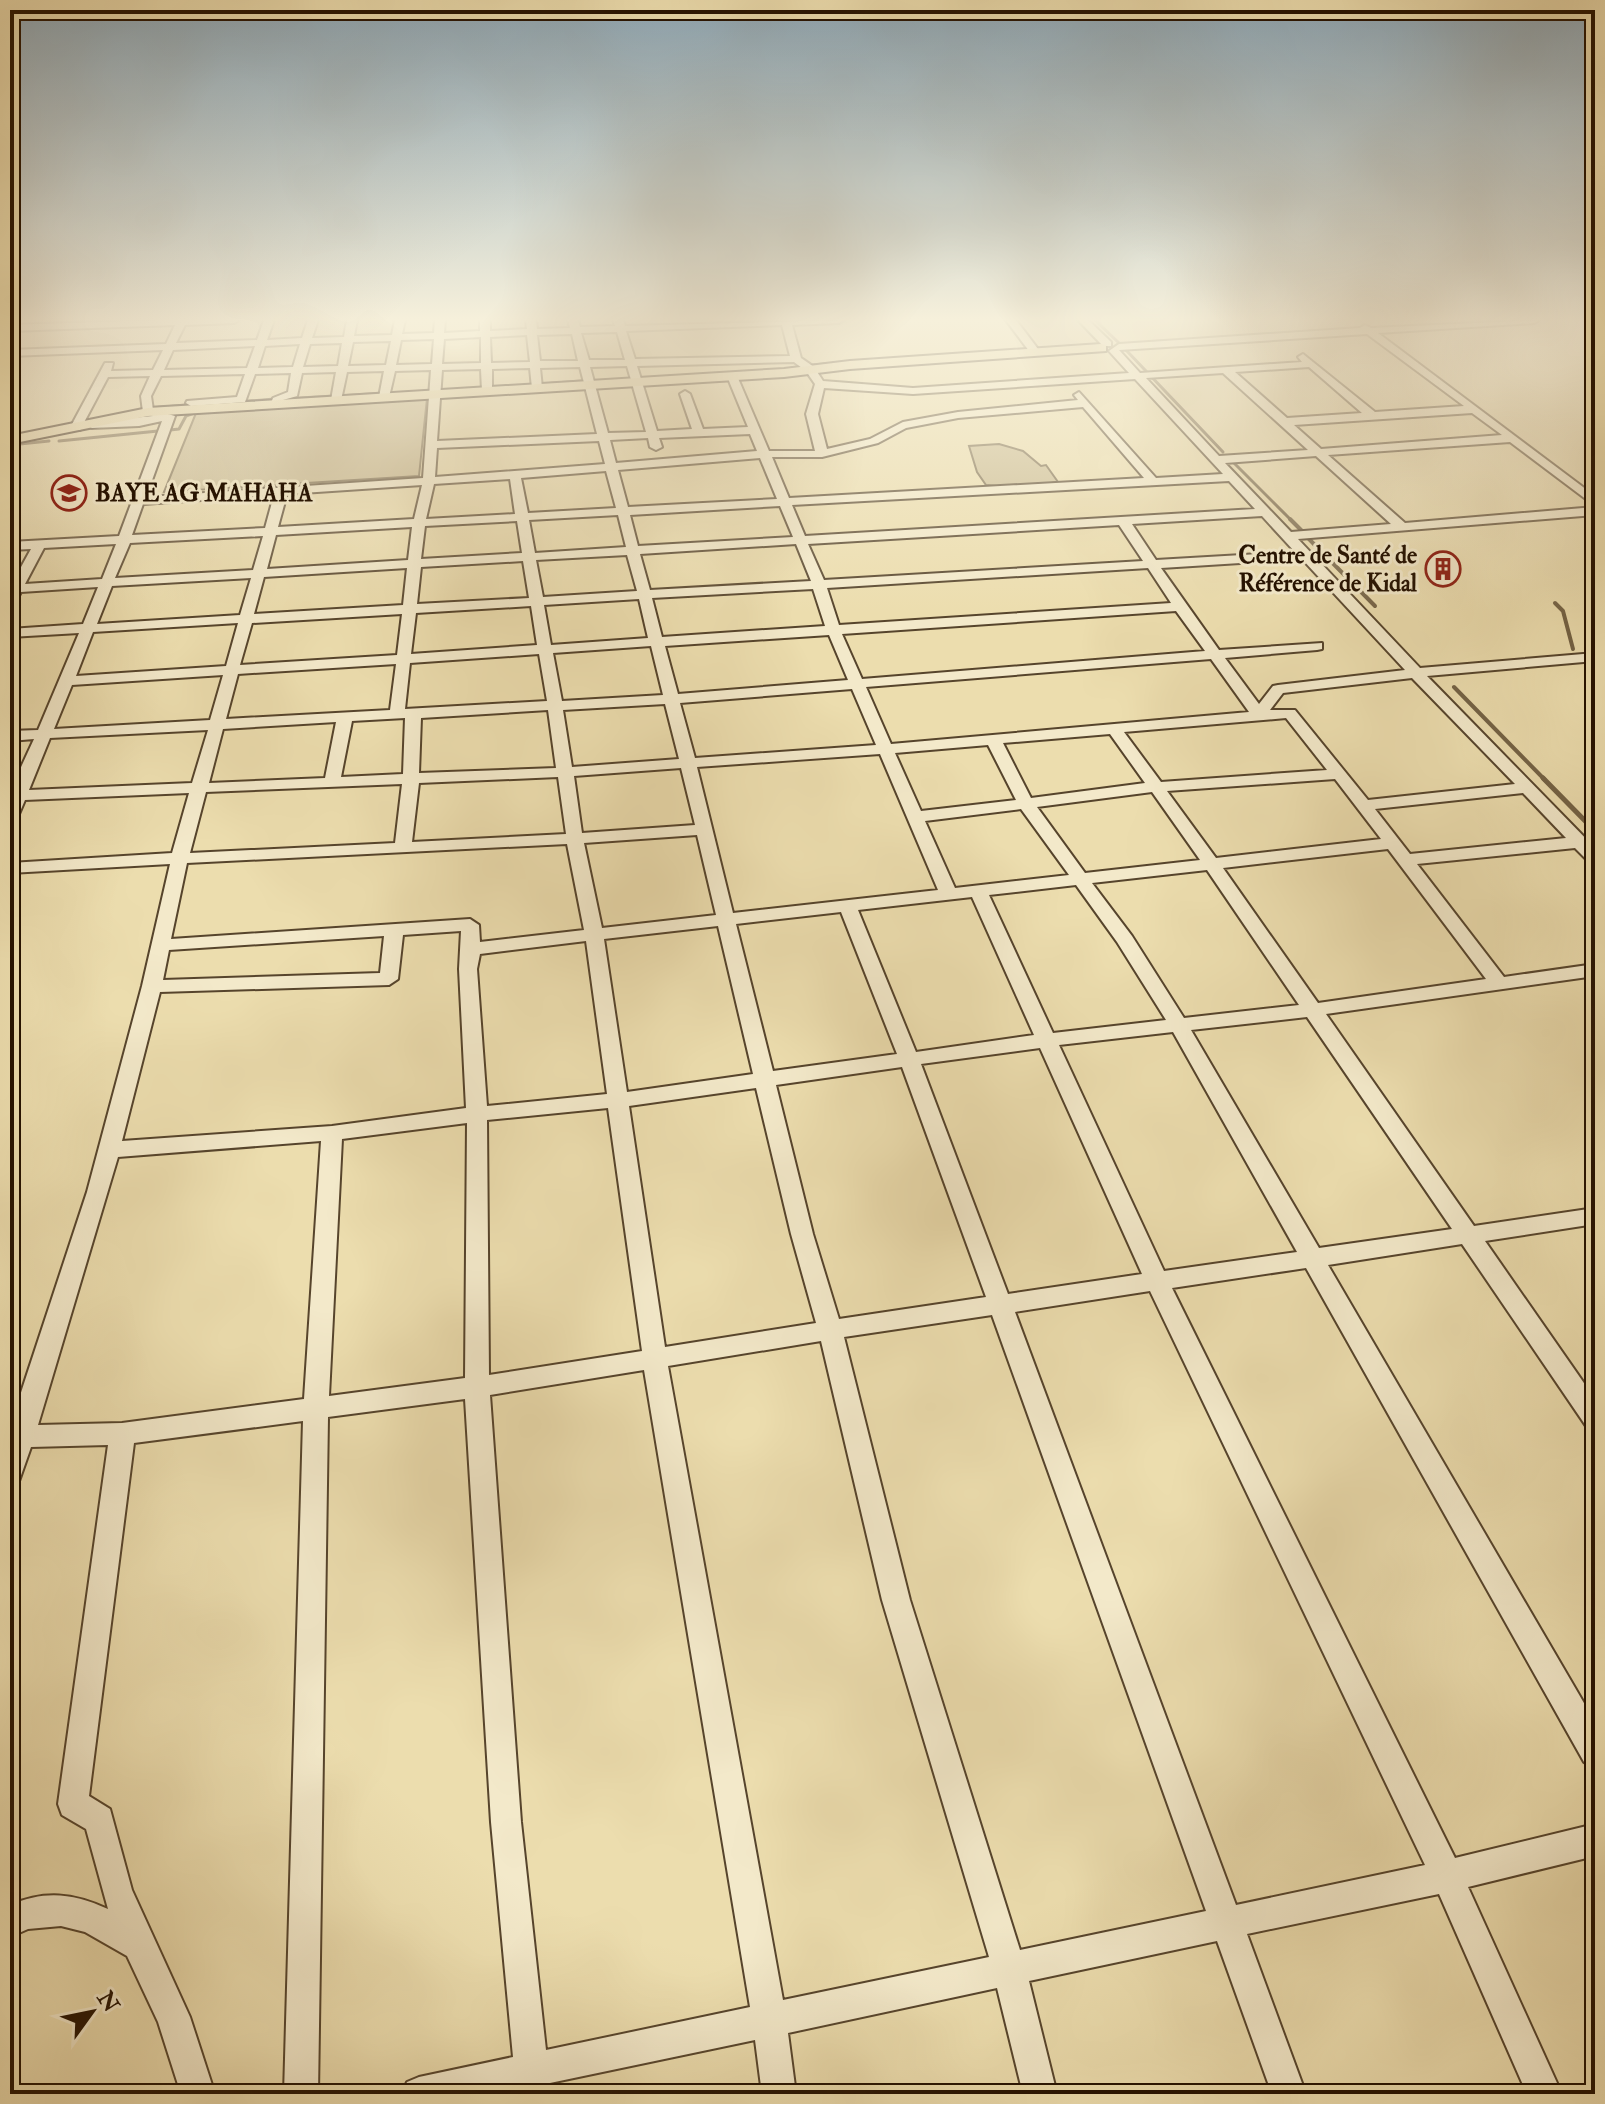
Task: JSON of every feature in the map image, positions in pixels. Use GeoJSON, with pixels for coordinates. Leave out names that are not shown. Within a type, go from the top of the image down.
{"type":"FeatureCollection","features":[{"type":"Feature","properties":{"kind":"main road"},"geometry":{"type":"LineString","coordinates":[[10,440],[121,418]]}},
{"type":"Feature","properties":{"kind":"street"},"geometry":{"type":"LineString","coordinates":[[76,428],[81,418]]}},
{"type":"Feature","properties":{"kind":"street"},"geometry":{"type":"LineString","coordinates":[[92,425],[139,423],[160,418]]}},
{"type":"Feature","properties":{"kind":"street"},"geometry":{"type":"LineString","coordinates":[[10,817],[15,796],[46,735],[107,584],[168,418]]}},
{"type":"Feature","properties":{"kind":"street"},"geometry":{"type":"LineString","coordinates":[[403,847],[411,779],[403,659],[419,524],[429,480],[433,418]]}},
{"type":"Feature","properties":{"kind":"street"},"geometry":{"type":"LineString","coordinates":[[598,418],[728,919],[802,1234],[830,1330],[896,1600],[1009,1967],[1040,2094]]}},
{"type":"Feature","properties":{"kind":"street"},"geometry":{"type":"LineString","coordinates":[[648,418],[661,462]]}},
{"type":"Feature","properties":{"kind":"street"},"geometry":{"type":"LineString","coordinates":[[694,418],[699,432]]}},
{"type":"Feature","properties":{"kind":"street"},"geometry":{"type":"LineString","coordinates":[[749,418],[819,585],[834,631],[948,892]]}},
{"type":"Feature","properties":{"kind":"street"},"geometry":{"type":"LineString","coordinates":[[813,418],[822,454]]}},
{"type":"Feature","properties":{"kind":"street"},"geometry":{"type":"LineString","coordinates":[[139,501],[764,454],[822,454],[874,441],[903,425],[951,418]]}},
{"type":"Feature","properties":{"kind":"street"},"geometry":{"type":"LineString","coordinates":[[1099,418],[1153,481]]}},
{"type":"Feature","properties":{"kind":"street"},"geometry":{"type":"LineString","coordinates":[[1176,418],[1595,858]]}},
{"type":"Feature","properties":{"kind":"street"},"geometry":{"type":"LineString","coordinates":[[1278,418],[1402,527]]}},
{"type":"Feature","properties":{"kind":"street"},"geometry":{"type":"LineString","coordinates":[[1282,422],[1339,418]]}},
{"type":"Feature","properties":{"kind":"street"},"geometry":{"type":"LineString","coordinates":[[1488,418],[1595,502]]}},
{"type":"Feature","properties":{"kind":"street"},"geometry":{"type":"LineString","coordinates":[[431,445],[754,430]]}},
{"type":"Feature","properties":{"kind":"street"},"geometry":{"type":"LineString","coordinates":[[1215,460],[1513,438]]}},
{"type":"Feature","properties":{"kind":"street"},"geometry":{"type":"LineString","coordinates":[[515,475],[575,840],[594,935],[655,1360],[769,2018],[779,2094]]}},
{"type":"Feature","properties":{"kind":"street"},"geometry":{"type":"LineString","coordinates":[[10,546],[1231,477]]}},
{"type":"Feature","properties":{"kind":"street"},"geometry":{"type":"LineString","coordinates":[[10,1473],[15,1437],[89,1224],[152,986],[180,856],[282,490]]}},
{"type":"Feature","properties":{"kind":"street"},"geometry":{"type":"LineString","coordinates":[[1289,536],[1595,511]]}},
{"type":"Feature","properties":{"kind":"street"},"geometry":{"type":"LineString","coordinates":[[18,588],[1266,512]]}},
{"type":"Feature","properties":{"kind":"street"},"geometry":{"type":"LineString","coordinates":[[1124,522],[1180,607],[1259,715]]}},
{"type":"Feature","properties":{"kind":"street"},"geometry":{"type":"LineString","coordinates":[[10,600],[39,545]]}},
{"type":"Feature","properties":{"kind":"street"},"geometry":{"type":"LineString","coordinates":[[10,633],[1306,555]]}},
{"type":"Feature","properties":{"kind":"street"},"geometry":{"type":"LineString","coordinates":[[68,681],[1180,607]]}},
{"type":"Feature","properties":{"kind":"street"},"geometry":{"type":"LineString","coordinates":[[10,736],[671,699],[1317,646]]}},
{"type":"Feature","properties":{"kind":"street"},"geometry":{"type":"LineString","coordinates":[[1259,715],[1278,689],[1595,657]]}},
{"type":"Feature","properties":{"kind":"street"},"geometry":{"type":"LineString","coordinates":[[15,796],[564,772],[888,749],[1290,713],[1364,805],[1499,984]]}},
{"type":"Feature","properties":{"kind":"street"},"geometry":{"type":"LineString","coordinates":[[332,782],[345,718]]}},
{"type":"Feature","properties":{"kind":"street"},"geometry":{"type":"LineString","coordinates":[[1114,729],[1212,864],[1595,1419]]}},
{"type":"Feature","properties":{"kind":"street"},"geometry":{"type":"LineString","coordinates":[[993,740],[1026,804],[1125,940],[1179,1026],[1595,1751]]}},
{"type":"Feature","properties":{"kind":"street"},"geometry":{"type":"LineString","coordinates":[[917,817],[1156,787],[1339,774]]}},
{"type":"Feature","properties":{"kind":"street"},"geometry":{"type":"LineString","coordinates":[[1364,805],[1526,788]]}},
{"type":"Feature","properties":{"kind":"street"},"geometry":{"type":"LineString","coordinates":[[10,868],[180,856],[575,840],[703,829]]}},
{"type":"Feature","properties":{"kind":"street"},"geometry":{"type":"LineString","coordinates":[[1405,860],[1580,842]]}},
{"type":"Feature","properties":{"kind":"street"},"geometry":{"type":"LineString","coordinates":[[471,949],[1392,843]]}},
{"type":"Feature","properties":{"kind":"street"},"geometry":{"type":"LineString","coordinates":[[978,891],[1157,1281],[1447,1876],[1545,2094]]}},
{"type":"Feature","properties":{"kind":"street"},"geometry":{"type":"LineString","coordinates":[[847,905],[911,1059],[1289,2094]]}},
{"type":"Feature","properties":{"kind":"street"},"geometry":{"type":"LineString","coordinates":[[161,945],[470,925],[468,969],[477,1114],[477,1387],[506,1822],[533,2082]]}},
{"type":"Feature","properties":{"kind":"street"},"geometry":{"type":"LineString","coordinates":[[152,986],[389,979],[394,929]]}},
{"type":"Feature","properties":{"kind":"street"},"geometry":{"type":"LineString","coordinates":[[109,1150],[332,1133],[618,1100],[1048,1040],[1311,1010],[1595,970]]}},
{"type":"Feature","properties":{"kind":"street"},"geometry":{"type":"LineString","coordinates":[[301,2094],[316,1410],[332,1133]]}},
{"type":"Feature","properties":{"kind":"street"},"geometry":{"type":"LineString","coordinates":[[15,1437],[122,1434],[316,1410],[1595,1216]]}},
{"type":"Feature","properties":{"kind":"street"},"geometry":{"type":"LineString","coordinates":[[122,1434],[73,1804],[99,1820],[116,1891],[173,2017],[198,2094]]}},
{"type":"Feature","properties":{"kind":"street"},"geometry":{"type":"LineString","coordinates":[[419,2094],[533,2082],[769,2018],[1447,1876],[1595,1840]]}},
{"type":"Feature","properties":{"kind":"street"},"geometry":{"type":"LineString","coordinates":[[10,1921],[31,1910],[67,1910],[95,1918],[138,1944]]}},
{"type":"Feature","properties":{"kind":"shaded area"},"geometry":{"type":"Polygon","coordinates":[[[194,418],[425,418],[419,476],[164,492],[194,418]]]}},
{"type":"Feature","properties":{"kind":"shaded area"},"geometry":{"type":"Polygon","coordinates":[[[999,444],[1023,451],[1041,466],[1046,465],[1058,482],[1018,488],[986,485],[977,472],[969,446],[999,444]]]}},
{"type":"Feature","properties":{"kind":"waterway"},"geometry":{"type":"LineString","coordinates":[[170,430],[179,429],[185,418]]}},
{"type":"Feature","properties":{"kind":"waterway"},"geometry":{"type":"LineString","coordinates":[[1191,418],[1223,452]]}},
{"type":"Feature","properties":{"kind":"waterway"},"geometry":{"type":"LineString","coordinates":[[59,441],[158,431]]}},
{"type":"Feature","properties":{"kind":"waterway"},"geometry":{"type":"LineString","coordinates":[[10,445],[49,441]]}},
{"type":"Feature","properties":{"kind":"waterway"},"geometry":{"type":"LineString","coordinates":[[1232,461],[1303,532]]}},
{"type":"Feature","properties":{"kind":"waterway"},"geometry":{"type":"LineString","coordinates":[[1307,537],[1375,606]]}},
{"type":"Feature","properties":{"kind":"waterway"},"geometry":{"type":"LineString","coordinates":[[1555,603],[1563,611],[1573,649]]}},
{"type":"Feature","properties":{"kind":"waterway"},"geometry":{"type":"LineString","coordinates":[[1454,687],[1545,780]]}},
{"type":"Feature","properties":{"kind":"waterway"},"geometry":{"type":"LineString","coordinates":[[1543,778],[1595,831]]}},
{"type":"Feature","properties":{"kind":"place","name":"BAYE AG MAHAHA"},"geometry":{"type":"Point","coordinates":[69,493]}},
{"type":"Feature","properties":{"kind":"place","name":"Centre de Santé de Référence de Kidal"},"geometry":{"type":"Point","coordinates":[1443,569]}}]}
